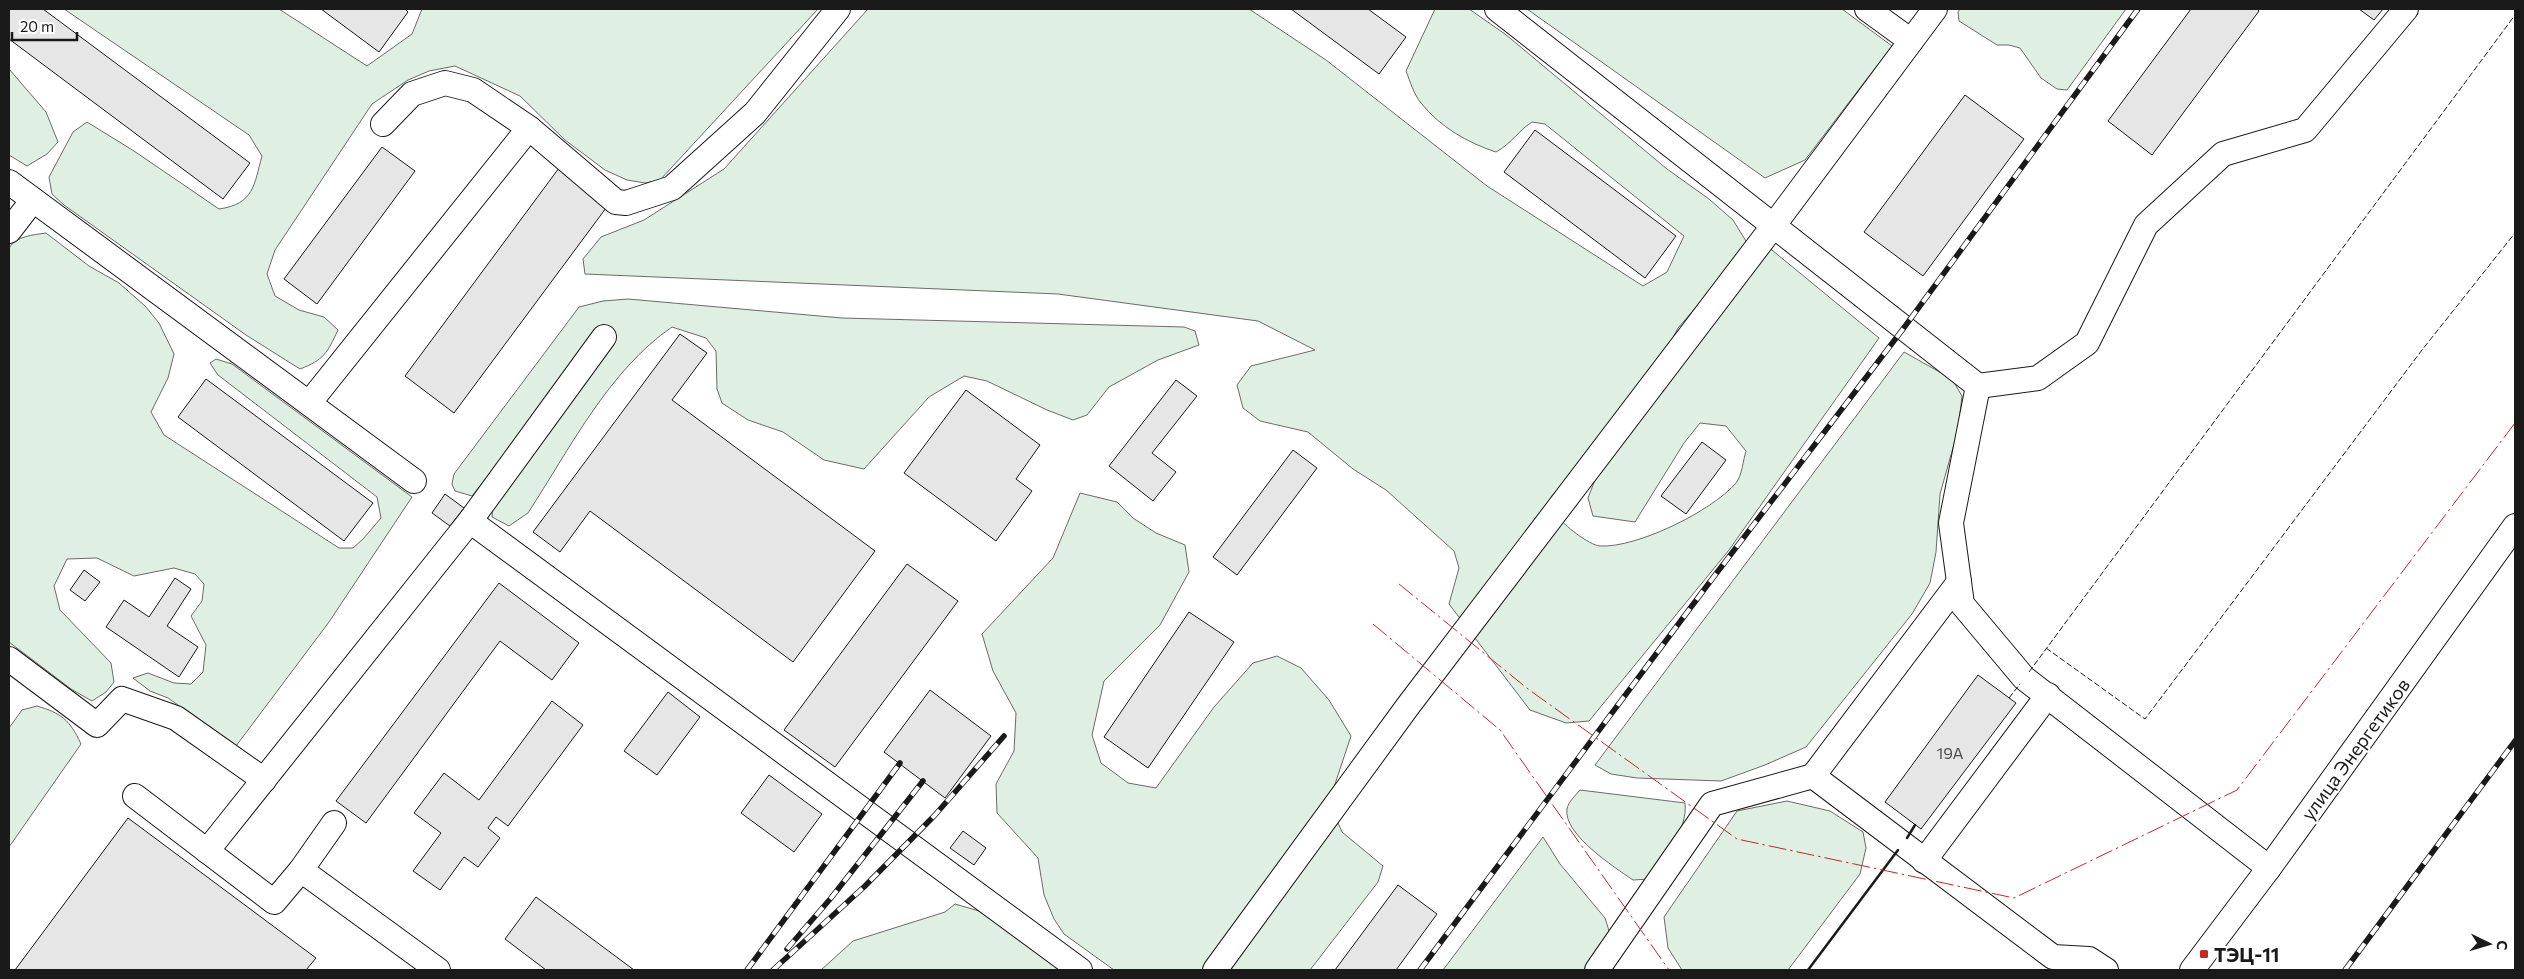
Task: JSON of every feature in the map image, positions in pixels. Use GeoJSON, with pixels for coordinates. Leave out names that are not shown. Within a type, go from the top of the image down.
{"type":"FeatureCollection","features":[{"type":"Feature","properties":{"kind":"street"},"geometry":{"type":"LineString","coordinates":[[383,124],[412,94],[445,83],[473,90],[529,128],[616,202],[626,203],[672,188],[754,113],[838,9]]}},
{"type":"Feature","properties":{"kind":"street"},"geometry":{"type":"LineString","coordinates":[[1497,9],[1978,386],[2038,378],[2087,343],[2146,225],[2223,154],[2305,130],[2406,9]]}},
{"type":"Feature","properties":{"kind":"street"},"geometry":{"type":"LineString","coordinates":[[1867,9],[1911,42]]}},
{"type":"Feature","properties":{"kind":"street"},"geometry":{"type":"LineString","coordinates":[[1215,970],[1408,706],[1774,225],[1935,9]]}},
{"type":"Feature","properties":{"kind":"street"},"geometry":{"type":"LineString","coordinates":[[310,402],[529,128]]}},
{"type":"Feature","properties":{"kind":"street"},"geometry":{"type":"LineString","coordinates":[[9,182],[414,480]]}},
{"type":"Feature","properties":{"kind":"street"},"geometry":{"type":"LineString","coordinates":[[9,231],[33,200]]}},
{"type":"Feature","properties":{"kind":"street"},"geometry":{"type":"LineString","coordinates":[[207,852],[470,521],[604,337]]}},
{"type":"Feature","properties":{"kind":"street"},"geometry":{"type":"LineString","coordinates":[[1978,386],[1951,523],[1962,604],[2024,678],[2048,694],[2269,868]]}},
{"type":"Feature","properties":{"kind":"street"},"geometry":{"type":"LineString","coordinates":[[470,521],[1080,970]]}},
{"type":"Feature","properties":{"kind":"street","name":"улица Энергетиков"},"geometry":{"type":"LineString","coordinates":[[2192,970],[2269,868],[2515,526]]}},
{"type":"Feature","properties":{"kind":"street"},"geometry":{"type":"LineString","coordinates":[[1597,970],[1712,804],[1813,776],[1959,582]]}},
{"type":"Feature","properties":{"kind":"street"},"geometry":{"type":"LineString","coordinates":[[9,658],[96,724],[122,699],[176,718],[264,780]]}},
{"type":"Feature","properties":{"kind":"street"},"geometry":{"type":"LineString","coordinates":[[1924,861],[2048,694]]}},
{"type":"Feature","properties":{"kind":"street"},"geometry":{"type":"LineString","coordinates":[[1813,776],[2053,957],[2089,959],[2106,970]]}},
{"type":"Feature","properties":{"kind":"street"},"geometry":{"type":"LineString","coordinates":[[135,796],[274,902],[301,870],[334,823]]}},
{"type":"Feature","properties":{"kind":"street"},"geometry":{"type":"LineString","coordinates":[[301,870],[437,970]]}},
{"type":"Feature","properties":{"kind":"green space"},"geometry":{"type":"Polygon","coordinates":[[[64,9],[279,9],[367,66],[412,34],[422,9],[818,9],[660,180],[645,183],[627,180],[605,170],[565,140],[520,96],[455,66],[429,71],[408,80],[372,104],[275,250],[267,274],[275,296],[299,310],[324,317],[338,330],[324,355],[315,362],[300,369],[246,335],[64,205],[52,194],[49,177],[73,132],[87,122],[134,151],[219,209],[239,203],[251,192],[262,156],[249,135],[64,9]]]}},
{"type":"Feature","properties":{"kind":"green space"},"geometry":{"type":"Polygon","coordinates":[[[868,9],[1249,9],[1326,60],[1487,186],[1643,286],[1667,272],[1684,236],[1545,124],[1532,122],[1496,152],[1465,139],[1446,127],[1419,100],[1406,71],[1435,9],[1469,9],[1505,34],[1667,169],[1709,199],[1733,220],[1749,246],[1678,328],[1664,355],[1577,467],[1551,497],[1555,511],[1560,519],[1577,534],[1595,545],[1615,545],[1633,541],[1673,526],[1710,505],[1725,494],[1738,480],[1746,451],[1726,426],[1700,423],[1684,443],[1635,522],[1593,516],[1588,498],[1598,472],[1705,335],[1767,246],[1879,338],[1729,550],[1589,721],[1566,723],[1530,710],[1449,604],[1459,568],[1454,551],[1386,490],[1353,469],[1308,432],[1260,421],[1243,408],[1237,385],[1251,366],[1315,350],[1258,321],[1058,294],[585,274],[583,259],[601,237],[644,220],[724,169],[868,9]]]}},
{"type":"Feature","properties":{"kind":"green space"},"geometry":{"type":"Polygon","coordinates":[[[1527,9],[1842,9],[1892,46],[1805,160],[1765,178],[1527,9]]]}},
{"type":"Feature","properties":{"kind":"green space"},"geometry":{"type":"Polygon","coordinates":[[[1960,9],[2126,9],[2067,90],[2057,89],[2041,78],[2020,48],[2009,45],[1997,45],[1959,21],[1958,12],[1960,9]]]}},
{"type":"Feature","properties":{"kind":"green space"},"geometry":{"type":"Polygon","coordinates":[[[9,69],[46,112],[58,142],[47,154],[27,166],[9,155],[9,69]]]}},
{"type":"Feature","properties":{"kind":"green space"},"geometry":{"type":"Polygon","coordinates":[[[46,233],[89,266],[119,283],[145,306],[159,323],[174,354],[168,378],[151,412],[164,435],[339,548],[353,548],[381,518],[377,497],[218,375],[210,363],[216,359],[232,364],[412,497],[329,622],[236,746],[168,698],[150,691],[133,678],[148,673],[174,683],[191,684],[203,672],[206,645],[191,616],[202,601],[204,584],[195,574],[174,568],[134,576],[97,558],[67,559],[54,586],[60,610],[111,663],[114,682],[106,692],[92,701],[71,689],[9,642],[9,248],[20,239],[30,235],[46,233]]]}},
{"type":"Feature","properties":{"kind":"green space"},"geometry":{"type":"Polygon","coordinates":[[[628,299],[842,318],[1184,327],[1195,331],[1199,345],[1158,360],[1109,387],[1087,415],[1073,420],[1047,410],[987,381],[964,376],[929,397],[864,469],[824,460],[783,432],[748,420],[722,403],[717,389],[716,351],[706,338],[672,327],[649,345],[610,388],[592,412],[528,513],[509,526],[492,517],[493,502],[612,342],[612,329],[605,327],[472,496],[455,491],[452,484],[454,474],[579,307],[603,301],[628,299]]]}},
{"type":"Feature","properties":{"kind":"green space"},"geometry":{"type":"Polygon","coordinates":[[[1904,352],[1952,379],[1962,396],[1958,430],[1940,494],[1936,552],[1930,583],[1912,614],[1806,747],[1721,781],[1637,778],[1611,774],[1595,765],[1904,352]]]}},
{"type":"Feature","properties":{"kind":"green space"},"geometry":{"type":"Polygon","coordinates":[[[1080,493],[1117,502],[1133,518],[1156,533],[1185,545],[1189,572],[1160,625],[1104,681],[1092,735],[1101,763],[1128,783],[1156,788],[1214,707],[1253,663],[1277,656],[1301,668],[1329,700],[1351,736],[1329,802],[1342,832],[1383,866],[1378,882],[1310,970],[1114,970],[1064,934],[1054,919],[1044,895],[1038,858],[997,813],[996,784],[1014,751],[1016,713],[993,671],[982,634],[1053,558],[1080,493]]]}},
{"type":"Feature","properties":{"kind":"green space"},"geometry":{"type":"Polygon","coordinates":[[[37,706],[59,715],[69,723],[81,744],[9,847],[9,728],[22,710],[37,706]]]}},
{"type":"Feature","properties":{"kind":"green space"},"geometry":{"type":"Polygon","coordinates":[[[1580,790],[1685,803],[1683,823],[1679,833],[1668,853],[1649,879],[1633,880],[1591,849],[1573,829],[1568,819],[1567,809],[1570,801],[1580,790]]]}},
{"type":"Feature","properties":{"kind":"green space"},"geometry":{"type":"Polygon","coordinates":[[[1787,801],[1830,811],[1863,832],[1866,848],[1860,874],[1788,970],[1682,970],[1668,948],[1664,917],[1737,811],[1787,801]]]}},
{"type":"Feature","properties":{"kind":"green space"},"geometry":{"type":"Polygon","coordinates":[[[1543,837],[1560,864],[1605,918],[1611,937],[1587,970],[1443,970],[1543,837]]]}},
{"type":"Feature","properties":{"kind":"green space"},"geometry":{"type":"Polygon","coordinates":[[[955,904],[979,911],[1067,970],[821,970],[853,941],[945,912],[955,904]]]}},
{"type":"Feature","properties":{"kind":"building"},"geometry":{"type":"Polygon","coordinates":[[[9,9],[43,9],[250,163],[223,199],[9,39],[9,9]]]}},
{"type":"Feature","properties":{"kind":"building"},"geometry":{"type":"Polygon","coordinates":[[[321,9],[405,9],[408,12],[379,52],[321,9]]]}},
{"type":"Feature","properties":{"kind":"building"},"geometry":{"type":"Polygon","coordinates":[[[1291,9],[1368,9],[1406,37],[1379,74],[1291,9]]]}},
{"type":"Feature","properties":{"kind":"building"},"geometry":{"type":"Polygon","coordinates":[[[2191,9],[2257,9],[2259,11],[2152,155],[2108,121],[2191,9]]]}},
{"type":"Feature","properties":{"kind":"building"},"geometry":{"type":"Polygon","coordinates":[[[2359,9],[2383,9],[2374,20],[2359,9]]]}},
{"type":"Feature","properties":{"kind":"building"},"geometry":{"type":"Polygon","coordinates":[[[1965,95],[2024,139],[1923,276],[1864,232],[1965,95]]]}},
{"type":"Feature","properties":{"kind":"building"},"geometry":{"type":"Polygon","coordinates":[[[1535,130],[1676,236],[1645,278],[1504,172],[1535,130]]]}},
{"type":"Feature","properties":{"kind":"building"},"geometry":{"type":"Polygon","coordinates":[[[382,147],[415,171],[317,304],[284,279],[382,147]]]}},
{"type":"Feature","properties":{"kind":"building"},"geometry":{"type":"Polygon","coordinates":[[[559,168],[609,204],[454,413],[405,376],[559,168]]]}},
{"type":"Feature","properties":{"kind":"building"},"geometry":{"type":"Polygon","coordinates":[[[680,334],[707,353],[672,400],[875,551],[793,662],[590,511],[560,552],[533,532],[680,334]]]}},
{"type":"Feature","properties":{"kind":"building"},"geometry":{"type":"Polygon","coordinates":[[[206,379],[373,503],[344,541],[178,417],[206,379]]]}},
{"type":"Feature","properties":{"kind":"building"},"geometry":{"type":"Polygon","coordinates":[[[1176,380],[1197,396],[1152,453],[1176,472],[1153,501],[1109,466],[1176,380]]]}},
{"type":"Feature","properties":{"kind":"building"},"geometry":{"type":"Polygon","coordinates":[[[966,390],[1040,445],[1016,479],[1032,491],[996,541],[904,473],[966,390]]]}},
{"type":"Feature","properties":{"kind":"building"},"geometry":{"type":"Polygon","coordinates":[[[1702,442],[1726,460],[1686,514],[1661,496],[1702,442]]]}},
{"type":"Feature","properties":{"kind":"building"},"geometry":{"type":"Polygon","coordinates":[[[1293,450],[1317,468],[1237,575],[1213,557],[1293,450]]]}},
{"type":"Feature","properties":{"kind":"building"},"geometry":{"type":"Polygon","coordinates":[[[445,494],[464,508],[450,526],[432,513],[445,494]]]}},
{"type":"Feature","properties":{"kind":"building"},"geometry":{"type":"Polygon","coordinates":[[[907,564],[958,601],[835,767],[784,730],[907,564]]]}},
{"type":"Feature","properties":{"kind":"building"},"geometry":{"type":"Polygon","coordinates":[[[84,570],[100,582],[85,601],[70,590],[84,570]]]}},
{"type":"Feature","properties":{"kind":"building"},"geometry":{"type":"Polygon","coordinates":[[[175,578],[191,589],[167,626],[198,647],[179,677],[106,627],[124,600],[149,617],[175,578]]]}},
{"type":"Feature","properties":{"kind":"building"},"geometry":{"type":"Polygon","coordinates":[[[499,583],[579,643],[552,680],[500,641],[366,823],[336,801],[499,583]]]}},
{"type":"Feature","properties":{"kind":"building"},"geometry":{"type":"Polygon","coordinates":[[[1189,612],[1234,642],[1148,768],[1104,737],[1189,612]]]}},
{"type":"Feature","properties":{"kind":"building"},"geometry":{"type":"Polygon","coordinates":[[[1978,675],[2016,703],[1921,829],[1885,802],[1978,675]]]}},
{"type":"Feature","properties":{"kind":"building"},"geometry":{"type":"Polygon","coordinates":[[[930,690],[991,736],[945,798],[884,752],[930,690]]]}},
{"type":"Feature","properties":{"kind":"building"},"geometry":{"type":"Polygon","coordinates":[[[668,692],[700,717],[657,775],[624,751],[668,692]]]}},
{"type":"Feature","properties":{"kind":"building"},"geometry":{"type":"Polygon","coordinates":[[[552,701],[583,725],[508,826],[496,817],[488,828],[500,838],[478,867],[464,857],[440,890],[413,871],[441,833],[414,813],[444,773],[479,800],[552,701]]]}},
{"type":"Feature","properties":{"kind":"building"},"geometry":{"type":"Polygon","coordinates":[[[769,775],[822,814],[794,852],[741,813],[769,775]]]}},
{"type":"Feature","properties":{"kind":"building"},"geometry":{"type":"Polygon","coordinates":[[[128,818],[316,958],[306,970],[15,970],[128,818]]]}},
{"type":"Feature","properties":{"kind":"building"},"geometry":{"type":"Polygon","coordinates":[[[963,831],[986,848],[974,865],[950,848],[963,831]]]}},
{"type":"Feature","properties":{"kind":"building"},"geometry":{"type":"Polygon","coordinates":[[[1398,885],[1437,914],[1396,970],[1335,970],[1398,885]]]}},
{"type":"Feature","properties":{"kind":"building"},"geometry":{"type":"Polygon","coordinates":[[[536,897],[634,970],[546,970],[505,939],[536,897]]]}},
{"type":"Feature","properties":{"kind":"railway"},"geometry":{"type":"LineString","coordinates":[[1420,970],[1709,583],[1903,329],[2138,9]]}},
{"type":"Feature","properties":{"kind":"railway"},"geometry":{"type":"LineString","coordinates":[[773,970],[865,886],[935,815],[1004,736]]}},
{"type":"Feature","properties":{"kind":"railway"},"geometry":{"type":"LineString","coordinates":[[2345,970],[2515,741]]}},
{"type":"Feature","properties":{"kind":"railway"},"geometry":{"type":"LineString","coordinates":[[747,970],[900,763]]}},
{"type":"Feature","properties":{"kind":"railway"},"geometry":{"type":"LineString","coordinates":[[787,949],[831,898],[923,781]]}},
{"type":"Feature","properties":{"kind":"fence"},"geometry":{"type":"LineString","coordinates":[[2029,672],[2515,15]]}},
{"type":"Feature","properties":{"kind":"fence"},"geometry":{"type":"LineString","coordinates":[[2046,648],[2145,719],[2422,350],[2515,233]]}},
{"type":"Feature","properties":{"kind":"fence"},"geometry":{"type":"LineString","coordinates":[[2009,698],[2020,684]]}},
{"type":"Feature","properties":{"kind":"wall"},"geometry":{"type":"LineString","coordinates":[[1907,838],[1915,825]]}},
{"type":"Feature","properties":{"kind":"wall"},"geometry":{"type":"LineString","coordinates":[[1808,970],[1898,850]]}},
{"type":"Feature","properties":{"kind":"power"},"geometry":{"type":"LineString","coordinates":[[1399,584],[1528,689],[1737,839],[2014,898],[2237,790],[2515,423]]}},
{"type":"Feature","properties":{"kind":"power"},"geometry":{"type":"LineString","coordinates":[[1373,624],[1500,730],[1669,970]]}},
{"type":"Feature","properties":{"kind":"place","name":"ТЭЦ-11"},"geometry":{"type":"Point","coordinates":[2204,954]}}]}
